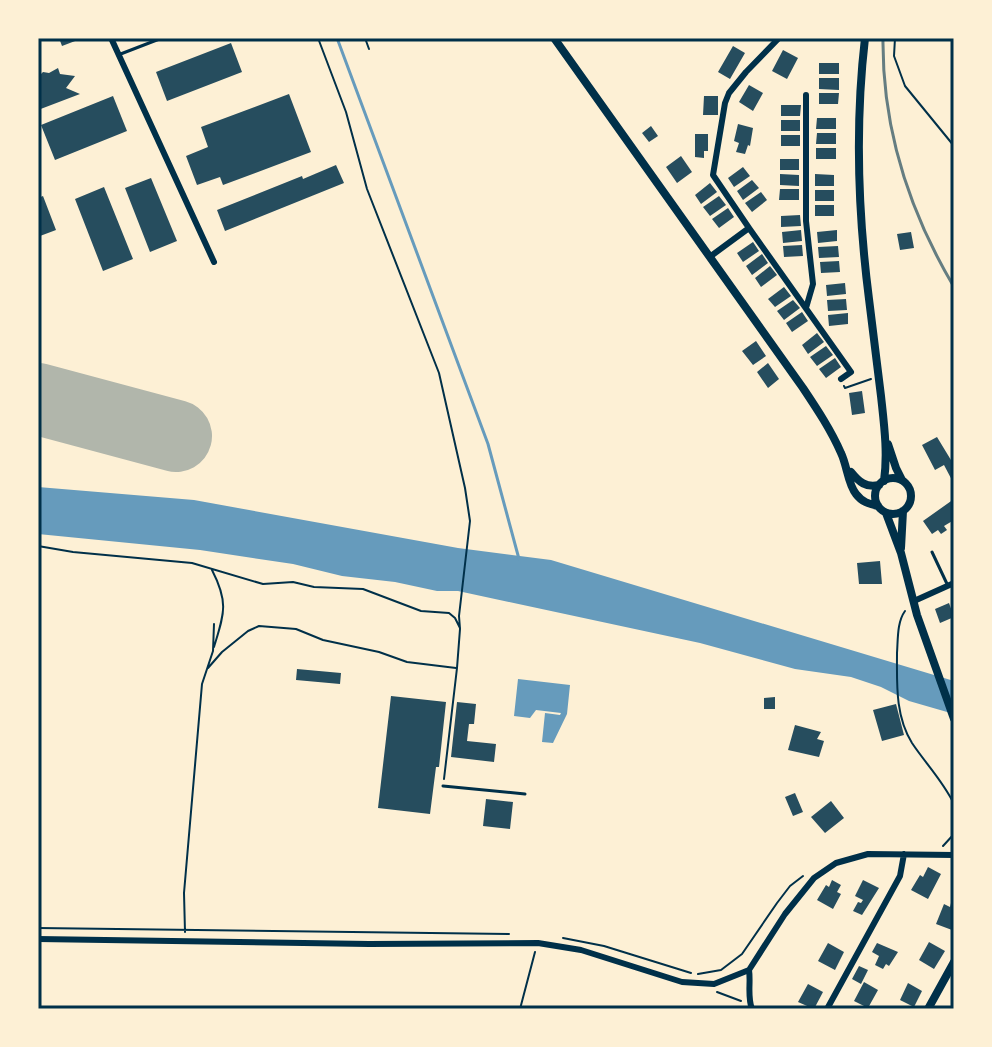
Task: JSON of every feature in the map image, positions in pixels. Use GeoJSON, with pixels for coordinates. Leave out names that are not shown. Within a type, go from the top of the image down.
{"type":"FeatureCollection","features":[{"type":"Feature","properties":{"kind":"main road"},"geometry":{"type":"LineString","coordinates":[[554,38],[810,398],[832,434],[848,469],[854,493],[886,513],[954,719]]}},
{"type":"Feature","properties":{"kind":"main road"},"geometry":{"type":"LineString","coordinates":[[865,38],[859,144],[862,236],[886,436],[896,468],[911,495],[909,506],[903,511],[886,513]]}},
{"type":"Feature","properties":{"kind":"main road"},"geometry":{"type":"LineString","coordinates":[[878,506],[875,496],[881,483],[886,436]]}},
{"type":"Feature","properties":{"kind":"main road"},"geometry":{"type":"LineString","coordinates":[[848,469],[861,484],[872,487],[891,478],[902,481]]}},
{"type":"Feature","properties":{"kind":"main road"},"geometry":{"type":"LineString","coordinates":[[901,553],[903,511]]}},
{"type":"Feature","properties":{"kind":"main road"},"geometry":{"type":"LineString","coordinates":[[928,1009],[954,962]]}},
{"type":"Feature","properties":{"kind":"street"},"geometry":{"type":"LineString","coordinates":[[111,38],[214,262]]}},
{"type":"Feature","properties":{"kind":"street"},"geometry":{"type":"LineString","coordinates":[[779,38],[729,93],[714,178],[851,372],[841,379]]}},
{"type":"Feature","properties":{"kind":"street"},"geometry":{"type":"LineString","coordinates":[[806,95],[805,206],[813,284],[806,308]]}},
{"type":"Feature","properties":{"kind":"street"},"geometry":{"type":"LineString","coordinates":[[711,256],[749,228]]}},
{"type":"Feature","properties":{"kind":"street"},"geometry":{"type":"LineString","coordinates":[[914,601],[951,584]]}},
{"type":"Feature","properties":{"kind":"street"},"geometry":{"type":"LineString","coordinates":[[38,939],[369,944],[537,940],[581,950],[682,982],[714,984],[749,970],[785,914],[814,878],[836,863],[868,854],[952,854]]}},
{"type":"Feature","properties":{"kind":"street"},"geometry":{"type":"LineString","coordinates":[[827,1009],[900,876],[904,854]]}},
{"type":"Feature","properties":{"kind":"street"},"geometry":{"type":"LineString","coordinates":[[749,970],[751,1007]]}},
{"type":"Feature","properties":{"kind":"lane"},"geometry":{"type":"LineString","coordinates":[[118,55],[162,38]]}},
{"type":"Feature","properties":{"kind":"lane"},"geometry":{"type":"LineString","coordinates":[[932,552],[951,584]]}},
{"type":"Feature","properties":{"kind":"lane"},"geometry":{"type":"LineString","coordinates":[[443,786],[525,794]]}},
{"type":"Feature","properties":{"kind":"path"},"geometry":{"type":"LineString","coordinates":[[318,38],[346,112],[367,189],[439,373],[470,521],[443,786]]}},
{"type":"Feature","properties":{"kind":"path"},"geometry":{"type":"LineString","coordinates":[[365,38],[369,49]]}},
{"type":"Feature","properties":{"kind":"path"},"geometry":{"type":"LineString","coordinates":[[895,38],[894,56],[905,86],[954,146]]}},
{"type":"Feature","properties":{"kind":"path"},"geometry":{"type":"LineString","coordinates":[[841,379],[845,388],[872,379]]}},
{"type":"Feature","properties":{"kind":"path"},"geometry":{"type":"LineString","coordinates":[[38,546],[192,563],[263,584],[293,582],[314,587],[363,589],[421,611],[449,613],[460,629]]}},
{"type":"Feature","properties":{"kind":"path"},"geometry":{"type":"LineString","coordinates":[[185,942],[185,878],[202,684],[224,612],[221,587],[212,569]]}},
{"type":"Feature","properties":{"kind":"path"},"geometry":{"type":"LineString","coordinates":[[914,601],[901,615],[897,702],[910,740],[954,804]]}},
{"type":"Feature","properties":{"kind":"path"},"geometry":{"type":"LineString","coordinates":[[213,651],[214,624]]}},
{"type":"Feature","properties":{"kind":"path"},"geometry":{"type":"LineString","coordinates":[[207,669],[228,646],[259,626],[296,629],[323,640],[379,652],[407,662],[457,668]]}},
{"type":"Feature","properties":{"kind":"path"},"geometry":{"type":"LineString","coordinates":[[561,937],[604,946],[695,974],[712,972],[730,964],[742,954],[790,886],[802,878]]}},
{"type":"Feature","properties":{"kind":"path"},"geometry":{"type":"LineString","coordinates":[[38,928],[508,934]]}},
{"type":"Feature","properties":{"kind":"path"},"geometry":{"type":"LineString","coordinates":[[520,1009],[537,940]]}},
{"type":"Feature","properties":{"kind":"path"},"geometry":{"type":"LineString","coordinates":[[716,992],[751,1007]]}},
{"type":"Feature","properties":{"kind":"water"},"geometry":{"type":"Polygon","coordinates":[[[38,487],[194,500],[458,548],[551,560],[954,681],[954,714],[909,701],[851,677],[795,669],[700,643],[458,591],[437,591],[342,576],[293,564],[200,550],[38,534],[38,487]]]}},
{"type":"Feature","properties":{"kind":"water"},"geometry":{"type":"Polygon","coordinates":[[[518,679],[570,685],[567,714],[553,743],[542,742],[545,713],[561,713],[536,710],[530,718],[514,716],[518,679]]]}},
{"type":"Feature","properties":{"kind":"building"},"geometry":{"type":"Polygon","coordinates":[[[59,38],[83,38],[62,46],[59,38]]]}},
{"type":"Feature","properties":{"kind":"building"},"geometry":{"type":"Polygon","coordinates":[[[231,43],[242,72],[167,101],[156,72],[231,43]]]}},
{"type":"Feature","properties":{"kind":"building"},"geometry":{"type":"Polygon","coordinates":[[[733,46],[745,53],[730,79],[718,72],[733,46]]]}},
{"type":"Feature","properties":{"kind":"building"},"geometry":{"type":"Polygon","coordinates":[[[783,50],[798,58],[787,79],[772,71],[783,50]]]}},
{"type":"Feature","properties":{"kind":"building"},"geometry":{"type":"Polygon","coordinates":[[[819,63],[839,63],[839,74],[819,74],[819,63]]]}},
{"type":"Feature","properties":{"kind":"building"},"geometry":{"type":"Polygon","coordinates":[[[58,68],[60,74],[75,76],[66,88],[80,94],[38,110],[38,77],[43,72],[49,73],[58,68]]]}},
{"type":"Feature","properties":{"kind":"building"},"geometry":{"type":"Polygon","coordinates":[[[819,78],[839,78],[839,90],[819,89],[819,78]]]}},
{"type":"Feature","properties":{"kind":"building"},"geometry":{"type":"Polygon","coordinates":[[[749,85],[763,93],[753,111],[739,102],[749,85]]]}},
{"type":"Feature","properties":{"kind":"building"},"geometry":{"type":"Polygon","coordinates":[[[819,93],[839,93],[838,104],[819,104],[819,93]]]}},
{"type":"Feature","properties":{"kind":"building"},"geometry":{"type":"Polygon","coordinates":[[[289,94],[311,152],[223,185],[220,177],[197,185],[186,156],[208,147],[201,127],[289,94]]]}},
{"type":"Feature","properties":{"kind":"building"},"geometry":{"type":"Polygon","coordinates":[[[113,96],[127,131],[55,160],[41,125],[113,96]]]}},
{"type":"Feature","properties":{"kind":"building"},"geometry":{"type":"Polygon","coordinates":[[[704,96],[718,96],[718,115],[703,115],[704,96]]]}},
{"type":"Feature","properties":{"kind":"building"},"geometry":{"type":"Polygon","coordinates":[[[781,105],[801,105],[800,116],[781,116],[781,105]]]}},
{"type":"Feature","properties":{"kind":"building"},"geometry":{"type":"Polygon","coordinates":[[[817,118],[836,118],[836,129],[816,129],[817,118]]]}},
{"type":"Feature","properties":{"kind":"building"},"geometry":{"type":"Polygon","coordinates":[[[781,120],[800,120],[800,131],[781,131],[781,120]]]}},
{"type":"Feature","properties":{"kind":"building"},"geometry":{"type":"Polygon","coordinates":[[[738,124],[753,128],[750,146],[745,154],[736,152],[739,143],[734,141],[738,124]]]}},
{"type":"Feature","properties":{"kind":"building"},"geometry":{"type":"Polygon","coordinates":[[[651,126],[658,136],[649,142],[642,133],[651,126]]]}},
{"type":"Feature","properties":{"kind":"building"},"geometry":{"type":"Polygon","coordinates":[[[817,133],[836,133],[836,144],[816,144],[817,133]]]}},
{"type":"Feature","properties":{"kind":"building"},"geometry":{"type":"Polygon","coordinates":[[[695,134],[708,134],[708,151],[704,151],[704,158],[695,157],[695,134]]]}},
{"type":"Feature","properties":{"kind":"building"},"geometry":{"type":"Polygon","coordinates":[[[781,135],[800,135],[800,146],[781,146],[781,135]]]}},
{"type":"Feature","properties":{"kind":"building"},"geometry":{"type":"Polygon","coordinates":[[[816,148],[836,148],[836,159],[816,159],[816,148]]]}},
{"type":"Feature","properties":{"kind":"building"},"geometry":{"type":"Polygon","coordinates":[[[681,156],[692,172],[677,183],[666,167],[681,156]]]}},
{"type":"Feature","properties":{"kind":"building"},"geometry":{"type":"Polygon","coordinates":[[[780,159],[799,159],[799,170],[780,170],[780,159]]]}},
{"type":"Feature","properties":{"kind":"building"},"geometry":{"type":"Polygon","coordinates":[[[336,165],[344,183],[225,231],[217,210],[336,165]]]}},
{"type":"Feature","properties":{"kind":"building"},"geometry":{"type":"Polygon","coordinates":[[[743,167],[750,176],[734,187],[728,178],[743,167]]]}},
{"type":"Feature","properties":{"kind":"building"},"geometry":{"type":"Polygon","coordinates":[[[780,174],[799,175],[799,186],[780,185],[780,174]]]}},
{"type":"Feature","properties":{"kind":"building"},"geometry":{"type":"Polygon","coordinates":[[[815,174],[834,175],[834,186],[815,186],[815,174]]]}},
{"type":"Feature","properties":{"kind":"building"},"geometry":{"type":"Polygon","coordinates":[[[151,178],[177,241],[150,252],[125,188],[151,178]]]}},
{"type":"Feature","properties":{"kind":"building"},"geometry":{"type":"Polygon","coordinates":[[[752,180],[759,188],[743,200],[737,191],[752,180]]]}},
{"type":"Feature","properties":{"kind":"building"},"geometry":{"type":"Polygon","coordinates":[[[710,183],[717,192],[701,204],[695,195],[710,183]]]}},
{"type":"Feature","properties":{"kind":"building"},"geometry":{"type":"Polygon","coordinates":[[[104,187],[133,259],[103,271],[75,199],[104,187]]]}},
{"type":"Feature","properties":{"kind":"building"},"geometry":{"type":"Polygon","coordinates":[[[780,189],[799,189],[799,200],[779,200],[780,189]]]}},
{"type":"Feature","properties":{"kind":"building"},"geometry":{"type":"Polygon","coordinates":[[[815,190],[834,190],[834,201],[815,201],[815,190]]]}},
{"type":"Feature","properties":{"kind":"building"},"geometry":{"type":"Polygon","coordinates":[[[761,192],[767,200],[752,212],[745,203],[761,192]]]}},
{"type":"Feature","properties":{"kind":"building"},"geometry":{"type":"Polygon","coordinates":[[[43,196],[56,230],[40,236],[38,198],[43,196]]]}},
{"type":"Feature","properties":{"kind":"building"},"geometry":{"type":"Polygon","coordinates":[[[719,196],[726,205],[710,216],[703,207],[719,196]]]}},
{"type":"Feature","properties":{"kind":"building"},"geometry":{"type":"Polygon","coordinates":[[[815,205],[834,205],[834,216],[815,216],[815,205]]]}},
{"type":"Feature","properties":{"kind":"building"},"geometry":{"type":"Polygon","coordinates":[[[728,208],[734,217],[719,228],[712,219],[728,208]]]}},
{"type":"Feature","properties":{"kind":"building"},"geometry":{"type":"Polygon","coordinates":[[[800,215],[801,226],[781,227],[781,216],[800,215]]]}},
{"type":"Feature","properties":{"kind":"building"},"geometry":{"type":"Polygon","coordinates":[[[801,230],[802,241],[783,243],[782,232],[801,230]]]}},
{"type":"Feature","properties":{"kind":"building"},"geometry":{"type":"Polygon","coordinates":[[[837,230],[837,241],[818,243],[817,232],[837,230]]]}},
{"type":"Feature","properties":{"kind":"building"},"geometry":{"type":"Polygon","coordinates":[[[911,232],[914,248],[900,250],[897,234],[911,232]]]}},
{"type":"Feature","properties":{"kind":"building"},"geometry":{"type":"Polygon","coordinates":[[[753,242],[759,251],[743,262],[737,253],[753,242]]]}},
{"type":"Feature","properties":{"kind":"building"},"geometry":{"type":"Polygon","coordinates":[[[802,245],[803,256],[784,257],[783,246],[802,245]]]}},
{"type":"Feature","properties":{"kind":"building"},"geometry":{"type":"Polygon","coordinates":[[[838,246],[839,257],[819,258],[818,247],[838,246]]]}},
{"type":"Feature","properties":{"kind":"building"},"geometry":{"type":"Polygon","coordinates":[[[762,254],[768,263],[752,275],[746,266],[762,254]]]}},
{"type":"Feature","properties":{"kind":"building"},"geometry":{"type":"Polygon","coordinates":[[[839,261],[840,272],[821,273],[820,262],[839,261]]]}},
{"type":"Feature","properties":{"kind":"building"},"geometry":{"type":"Polygon","coordinates":[[[770,266],[777,275],[761,287],[755,278],[770,266]]]}},
{"type":"Feature","properties":{"kind":"building"},"geometry":{"type":"Polygon","coordinates":[[[845,283],[846,294],[827,296],[826,285],[845,283]]]}},
{"type":"Feature","properties":{"kind":"building"},"geometry":{"type":"Polygon","coordinates":[[[784,287],[791,296],[775,307],[768,299],[784,287]]]}},
{"type":"Feature","properties":{"kind":"building"},"geometry":{"type":"Polygon","coordinates":[[[846,299],[847,310],[828,311],[827,300],[846,299]]]}},
{"type":"Feature","properties":{"kind":"building"},"geometry":{"type":"Polygon","coordinates":[[[793,300],[800,308],[784,320],[777,311],[793,300]]]}},
{"type":"Feature","properties":{"kind":"building"},"geometry":{"type":"Polygon","coordinates":[[[802,312],[808,321],[792,332],[786,323],[802,312]]]}},
{"type":"Feature","properties":{"kind":"building"},"geometry":{"type":"Polygon","coordinates":[[[848,313],[848,324],[829,326],[828,315],[848,313]]]}},
{"type":"Feature","properties":{"kind":"building"},"geometry":{"type":"Polygon","coordinates":[[[817,333],[824,342],[808,354],[802,345],[817,333]]]}},
{"type":"Feature","properties":{"kind":"building"},"geometry":{"type":"Polygon","coordinates":[[[756,341],[766,356],[753,365],[742,351],[756,341]]]}},
{"type":"Feature","properties":{"kind":"building"},"geometry":{"type":"Polygon","coordinates":[[[826,346],[833,355],[817,366],[810,357],[826,346]]]}},
{"type":"Feature","properties":{"kind":"building"},"geometry":{"type":"Polygon","coordinates":[[[835,358],[841,367],[826,378],[819,369],[835,358]]]}},
{"type":"Feature","properties":{"kind":"building"},"geometry":{"type":"Polygon","coordinates":[[[768,363],[779,379],[768,388],[757,372],[768,363]]]}},
{"type":"Feature","properties":{"kind":"building"},"geometry":{"type":"Polygon","coordinates":[[[862,391],[865,413],[852,415],[849,393],[862,391]]]}},
{"type":"Feature","properties":{"kind":"building"},"geometry":{"type":"Polygon","coordinates":[[[937,437],[954,465],[954,484],[944,465],[935,470],[922,445],[937,437]]]}},
{"type":"Feature","properties":{"kind":"building"},"geometry":{"type":"Polygon","coordinates":[[[954,499],[954,520],[944,526],[947,530],[941,534],[938,530],[932,534],[923,521],[954,499]]]}},
{"type":"Feature","properties":{"kind":"building"},"geometry":{"type":"Polygon","coordinates":[[[880,561],[882,584],[859,584],[857,563],[880,561]]]}},
{"type":"Feature","properties":{"kind":"building"},"geometry":{"type":"Polygon","coordinates":[[[949,603],[954,617],[940,623],[935,609],[949,603]]]}},
{"type":"Feature","properties":{"kind":"building"},"geometry":{"type":"Polygon","coordinates":[[[297,669],[341,673],[340,684],[296,680],[297,669]]]}},
{"type":"Feature","properties":{"kind":"building"},"geometry":{"type":"Polygon","coordinates":[[[391,696],[446,702],[430,814],[378,808],[391,696]]]}},
{"type":"Feature","properties":{"kind":"building"},"geometry":{"type":"Polygon","coordinates":[[[775,697],[775,709],[764,709],[764,698],[775,697]]]}},
{"type":"Feature","properties":{"kind":"building"},"geometry":{"type":"Polygon","coordinates":[[[457,702],[476,704],[474,724],[469,724],[467,741],[496,744],[494,762],[451,757],[457,702]]]}},
{"type":"Feature","properties":{"kind":"building"},"geometry":{"type":"Polygon","coordinates":[[[896,704],[904,735],[882,741],[873,710],[896,704]]]}},
{"type":"Feature","properties":{"kind":"building"},"geometry":{"type":"Polygon","coordinates":[[[795,725],[821,732],[817,739],[824,741],[819,757],[788,750],[795,725]]]}},
{"type":"Feature","properties":{"kind":"building"},"geometry":{"type":"Polygon","coordinates":[[[795,793],[803,812],[793,816],[785,797],[795,793]]]}},
{"type":"Feature","properties":{"kind":"building"},"geometry":{"type":"Polygon","coordinates":[[[486,799],[513,802],[510,829],[483,826],[486,799]]]}},
{"type":"Feature","properties":{"kind":"building"},"geometry":{"type":"Polygon","coordinates":[[[831,801],[844,818],[825,833],[811,817],[831,801]]]}},
{"type":"Feature","properties":{"kind":"building"},"geometry":{"type":"Polygon","coordinates":[[[928,867],[941,874],[928,899],[911,890],[928,867]]]}},
{"type":"Feature","properties":{"kind":"building"},"geometry":{"type":"Polygon","coordinates":[[[832,880],[841,885],[837,892],[841,894],[833,909],[817,900],[832,880]]]}},
{"type":"Feature","properties":{"kind":"building"},"geometry":{"type":"Polygon","coordinates":[[[863,880],[879,888],[862,915],[853,911],[863,900],[855,896],[863,880]]]}},
{"type":"Feature","properties":{"kind":"building"},"geometry":{"type":"Polygon","coordinates":[[[951,903],[954,904],[952,930],[936,924],[944,904],[950,907],[951,903]]]}},
{"type":"Feature","properties":{"kind":"building"},"geometry":{"type":"Polygon","coordinates":[[[929,942],[945,951],[934,969],[919,960],[929,942]]]}},
{"type":"Feature","properties":{"kind":"building"},"geometry":{"type":"Polygon","coordinates":[[[828,943],[844,952],[835,970],[818,961],[828,943]]]}},
{"type":"Feature","properties":{"kind":"building"},"geometry":{"type":"Polygon","coordinates":[[[877,943],[898,952],[889,966],[886,964],[883,969],[875,965],[879,956],[872,952],[877,943]]]}},
{"type":"Feature","properties":{"kind":"building"},"geometry":{"type":"Polygon","coordinates":[[[859,966],[868,970],[861,984],[852,979],[859,966]]]}},
{"type":"Feature","properties":{"kind":"building"},"geometry":{"type":"Polygon","coordinates":[[[864,982],[878,990],[868,1008],[854,1001],[864,982]]]}},
{"type":"Feature","properties":{"kind":"building"},"geometry":{"type":"Polygon","coordinates":[[[908,983],[922,991],[914,1007],[900,1000],[908,983]]]}},
{"type":"Feature","properties":{"kind":"building"},"geometry":{"type":"Polygon","coordinates":[[[808,984],[823,992],[814,1009],[798,1002],[808,984]]]}},
{"type":"Feature","properties":{"kind":"waterway"},"geometry":{"type":"LineString","coordinates":[[337,38],[488,444],[519,559]]}},
{"type":"Feature","properties":{"kind":"runway"},"geometry":{"type":"LineString","coordinates":[[38,399],[176,436]]}},
{"type":"Feature","properties":{"kind":"railway"},"geometry":{"type":"LineString","coordinates":[[883,38],[887,104],[901,167],[924,229],[954,287]]}}]}
